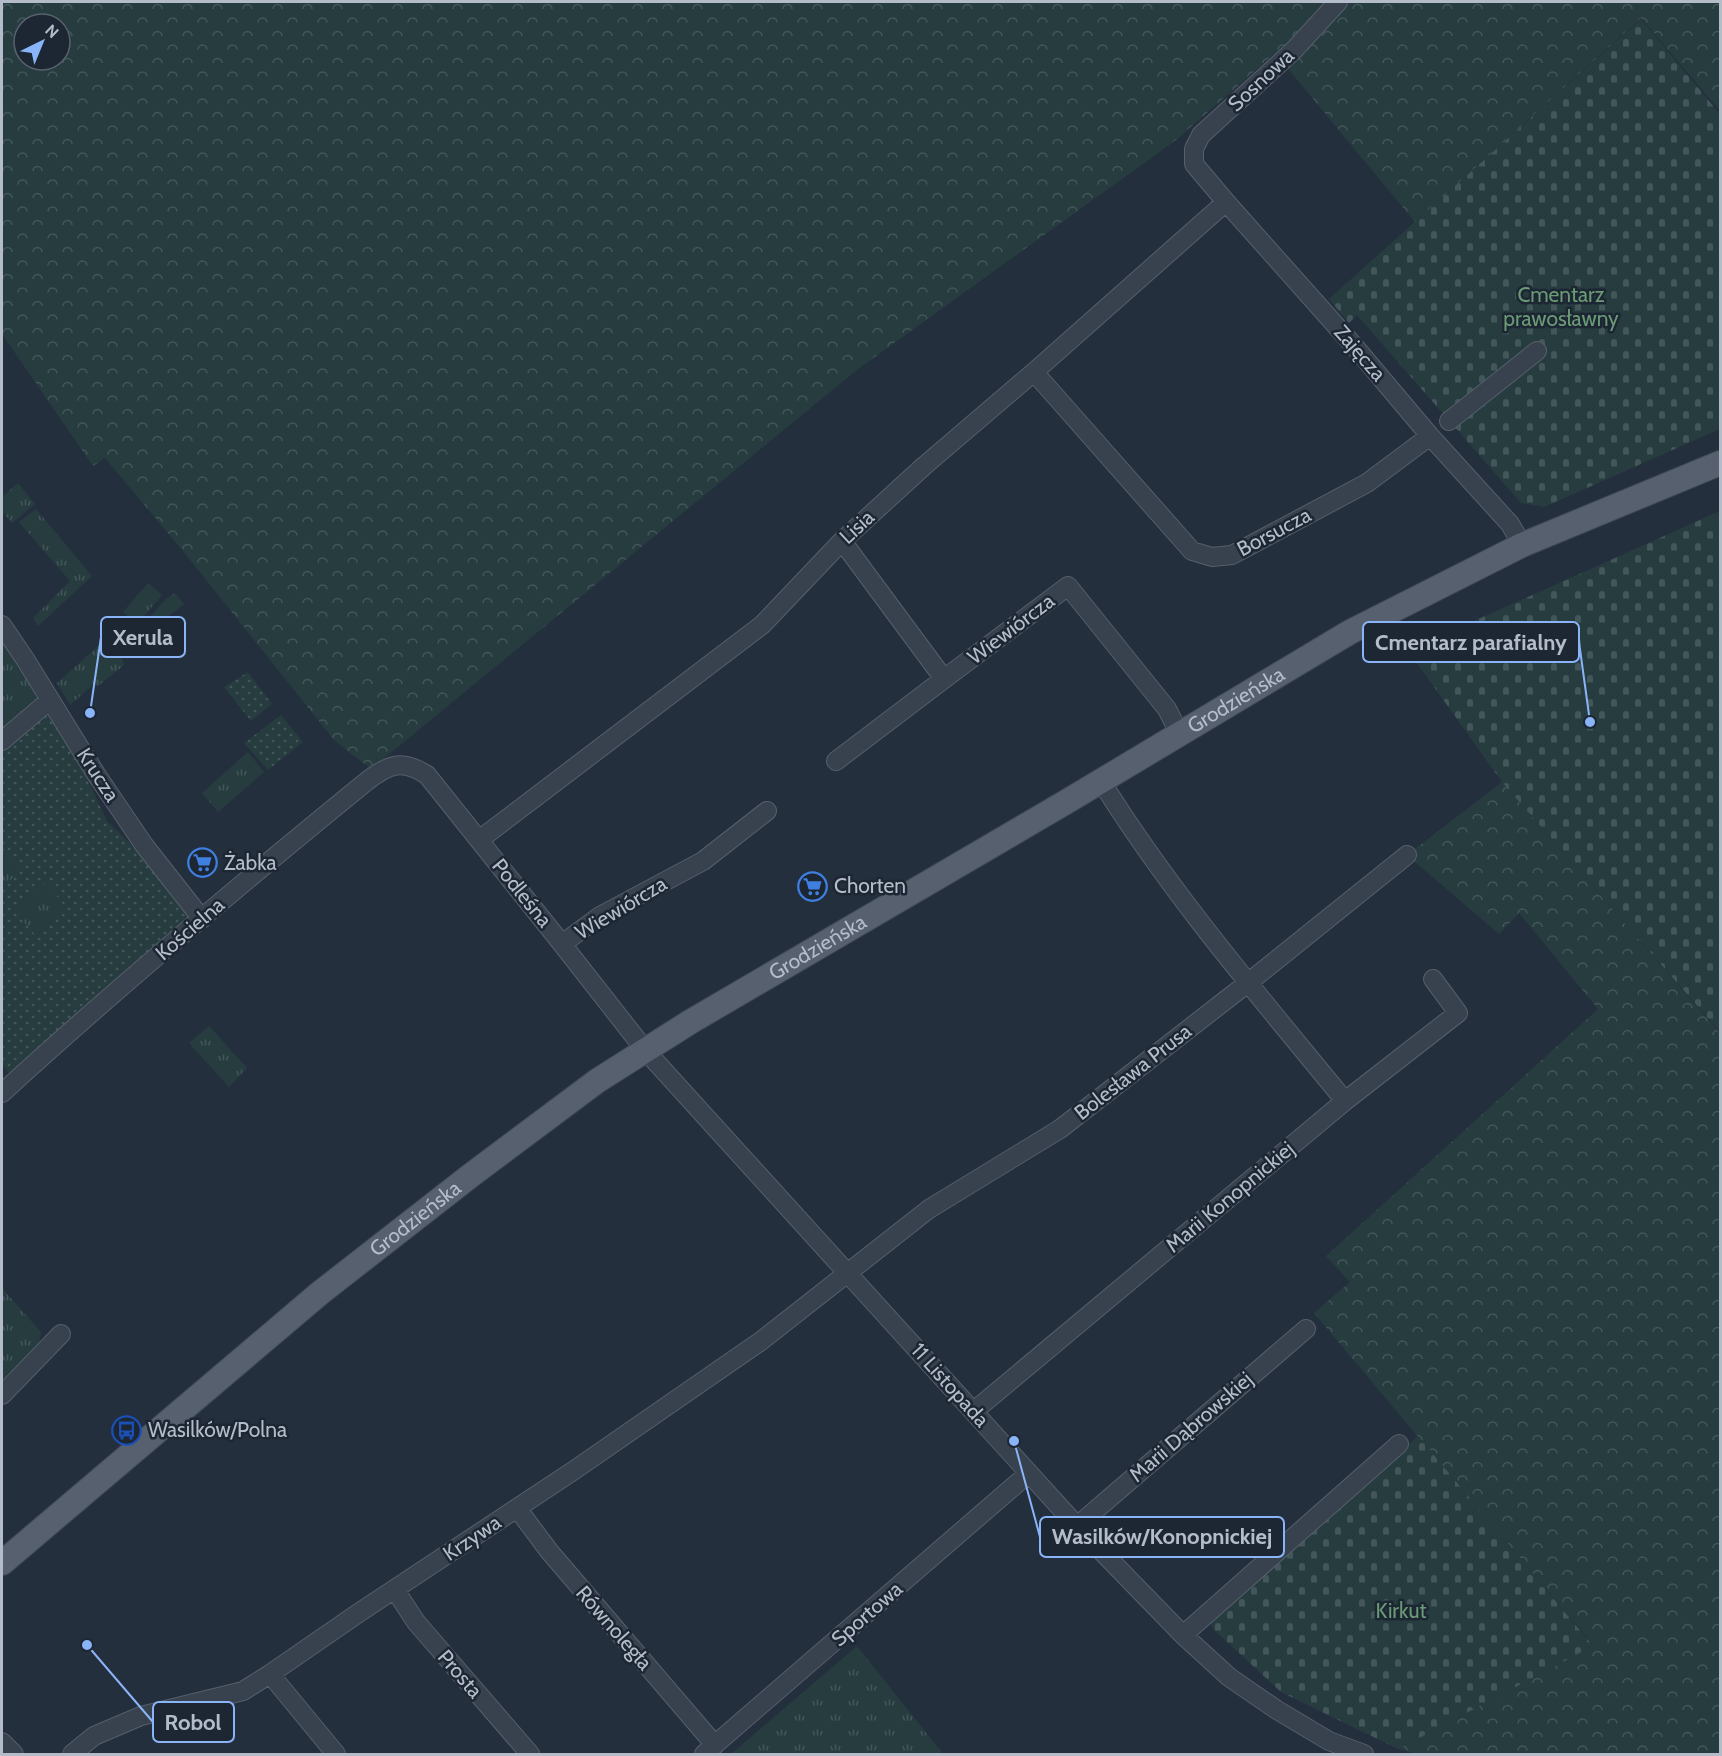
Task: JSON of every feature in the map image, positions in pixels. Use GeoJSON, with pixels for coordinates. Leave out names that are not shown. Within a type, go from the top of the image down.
{"type":"FeatureCollection","features":[{"type":"Feature","properties":{"kind":"main road","name":"Grodzieńska"},"geometry":{"type":"LineString","coordinates":[[4,1556],[320,1293],[597,1081],[645,1050],[1350,632],[1522,545],[1720,463]]}},
{"type":"Feature","properties":{"kind":"street","name":"Sosnowa"},"geometry":{"type":"LineString","coordinates":[[1194,164],[1194,149],[1201,135],[1294,50],[1338,2]]}},
{"type":"Feature","properties":{"kind":"street","name":"Zajęcza"},"geometry":{"type":"LineString","coordinates":[[1194,164],[1509,524],[1522,545]]}},
{"type":"Feature","properties":{"kind":"street","name":"Lisia"},"geometry":{"type":"LineString","coordinates":[[479,840],[762,625],[842,541],[924,466],[1226,202]]}},
{"type":"Feature","properties":{"kind":"street"},"geometry":{"type":"LineString","coordinates":[[1449,421],[1537,351]]}},
{"type":"Feature","properties":{"kind":"street","name":"Borsucza"},"geometry":{"type":"LineString","coordinates":[[1034,372],[1192,551],[1212,557],[1232,555],[1367,483],[1430,436]]}},
{"type":"Feature","properties":{"kind":"street"},"geometry":{"type":"LineString","coordinates":[[836,761],[944,679],[842,541]]}},
{"type":"Feature","properties":{"kind":"street","name":"Wiewiórcza"},"geometry":{"type":"LineString","coordinates":[[944,679],[1068,586],[1167,710],[1179,733]]}},
{"type":"Feature","properties":{"kind":"street","name":"Krucza"},"geometry":{"type":"LineString","coordinates":[[2,625],[26,659],[96,774],[144,845],[202,919]]}},
{"type":"Feature","properties":{"kind":"street"},"geometry":{"type":"LineString","coordinates":[[2,741],[50,699]]}},
{"type":"Feature","properties":{"kind":"street","name":"Podleśna"},"geometry":{"type":"LineString","coordinates":[[382,769],[404,765],[416,768],[427,775],[645,1050]]}},
{"type":"Feature","properties":{"kind":"street","name":"Kościelna"},"geometry":{"type":"LineString","coordinates":[[2,1093],[89,1015],[382,769]]}},
{"type":"Feature","properties":{"kind":"street"},"geometry":{"type":"LineString","coordinates":[[1101,781],[1123,818],[1169,882],[1345,1101]]}},
{"type":"Feature","properties":{"kind":"street","name":"Wiewiórcza"},"geometry":{"type":"LineString","coordinates":[[562,944],[600,915],[703,861],[767,811]]}},
{"type":"Feature","properties":{"kind":"street","name":"Bolesława Prusa"},"geometry":{"type":"LineString","coordinates":[[848,1273],[929,1209],[1060,1129],[1407,855]]}},
{"type":"Feature","properties":{"kind":"street","name":"Marii Konopnickiej"},"geometry":{"type":"LineString","coordinates":[[974,1411],[1345,1101],[1458,1013],[1433,979]]}},
{"type":"Feature","properties":{"kind":"street","name":"11 Listopada"},"geometry":{"type":"LineString","coordinates":[[645,1050],[1077,1526],[1182,1635],[1229,1677],[1277,1710],[1329,1741],[1364,1755]]}},
{"type":"Feature","properties":{"kind":"street","name":"Krzywa"},"geometry":{"type":"LineString","coordinates":[[72,1755],[94,1736],[141,1716],[243,1691],[573,1471],[761,1341],[848,1273]]}},
{"type":"Feature","properties":{"kind":"street","name":"Marii Dąbrowskiej"},"geometry":{"type":"LineString","coordinates":[[1077,1526],[1306,1329]]}},
{"type":"Feature","properties":{"kind":"street"},"geometry":{"type":"LineString","coordinates":[[2,1395],[61,1334]]}},
{"type":"Feature","properties":{"kind":"street"},"geometry":{"type":"LineString","coordinates":[[1182,1635],[1399,1444]]}},
{"type":"Feature","properties":{"kind":"street","name":"Sportowa"},"geometry":{"type":"LineString","coordinates":[[710,1750],[1029,1473]]}},
{"type":"Feature","properties":{"kind":"street","name":"Równoległa"},"geometry":{"type":"LineString","coordinates":[[517,1508],[710,1750]]}},
{"type":"Feature","properties":{"kind":"street","name":"Prosta"},"geometry":{"type":"LineString","coordinates":[[395,1590],[416,1622],[530,1755]]}},
{"type":"Feature","properties":{"kind":"street"},"geometry":{"type":"LineString","coordinates":[[270,1674],[336,1755]]}},
{"type":"Feature","properties":{"kind":"street"},"geometry":{"type":"LineString","coordinates":[[2,1742],[14,1755]]}},
{"type":"Feature","properties":{"kind":"green space"},"geometry":{"type":"Polygon","coordinates":[[[2,2],[1720,2],[1720,111],[1641,18],[1415,222],[1275,53],[1176,140],[858,369],[371,769],[334,740],[183,551],[105,458],[93,466],[2,334],[2,2]]]}},
{"type":"Feature","properties":{"kind":"green space","name":"Cmentarz prawosławny"},"geometry":{"type":"Polygon","coordinates":[[[1641,19],[1720,114],[1720,429],[1544,507],[1521,503],[1357,315],[1349,323],[1329,299],[1641,19]]]}},
{"type":"Feature","properties":{"kind":"green space"},"geometry":{"type":"Polygon","coordinates":[[[18,483],[35,504],[12,523],[2,511],[2,497],[18,483]]]}},
{"type":"Feature","properties":{"kind":"green space"},"geometry":{"type":"Polygon","coordinates":[[[36,509],[92,576],[38,626],[33,618],[70,581],[19,522],[36,509]]]}},
{"type":"Feature","properties":{"kind":"green space"},"geometry":{"type":"Polygon","coordinates":[[[1720,511],[1720,1032],[1502,782],[1417,663],[1427,642],[1720,511]]]}},
{"type":"Feature","properties":{"kind":"green space"},"geometry":{"type":"Polygon","coordinates":[[[148,583],[162,595],[137,624],[123,612],[148,583]]]}},
{"type":"Feature","properties":{"kind":"green space"},"geometry":{"type":"Polygon","coordinates":[[[175,593],[184,604],[121,653],[124,665],[98,686],[94,684],[70,705],[57,683],[127,620],[138,630],[166,599],[175,593]]]}},
{"type":"Feature","properties":{"kind":"green space"},"geometry":{"type":"Polygon","coordinates":[[[2,637],[38,699],[2,734],[2,637]]]}},
{"type":"Feature","properties":{"kind":"green space"},"geometry":{"type":"Polygon","coordinates":[[[248,672],[272,704],[251,721],[224,687],[248,672]]]}},
{"type":"Feature","properties":{"kind":"green space"},"geometry":{"type":"Polygon","coordinates":[[[50,700],[107,821],[186,898],[195,925],[15,1081],[2,1065],[2,752],[41,717],[50,700]]]}},
{"type":"Feature","properties":{"kind":"green space"},"geometry":{"type":"Polygon","coordinates":[[[281,715],[303,742],[268,770],[244,743],[281,715]]]}},
{"type":"Feature","properties":{"kind":"green space"},"geometry":{"type":"Polygon","coordinates":[[[248,752],[264,772],[218,812],[202,793],[248,752]]]}},
{"type":"Feature","properties":{"kind":"green space"},"geometry":{"type":"Polygon","coordinates":[[[1502,782],[1720,1033],[1720,1754],[1420,1754],[1398,1749],[1593,1645],[1314,1313],[1350,1282],[1326,1256],[1598,1009],[1519,913],[1499,934],[1407,855],[1502,782]]]}},
{"type":"Feature","properties":{"kind":"green space"},"geometry":{"type":"Polygon","coordinates":[[[2,847],[22,870],[6,884],[2,878],[2,847]]]}},
{"type":"Feature","properties":{"kind":"green space"},"geometry":{"type":"Polygon","coordinates":[[[46,883],[68,910],[36,936],[14,911],[46,883]]]}},
{"type":"Feature","properties":{"kind":"green space"},"geometry":{"type":"Polygon","coordinates":[[[209,1026],[247,1068],[229,1087],[189,1043],[209,1026]]]}},
{"type":"Feature","properties":{"kind":"green space"},"geometry":{"type":"Polygon","coordinates":[[[2,1288],[41,1332],[39,1345],[2,1386],[2,1288]]]}},
{"type":"Feature","properties":{"kind":"green space","name":"Kirkut"},"geometry":{"type":"Polygon","coordinates":[[[1418,1436],[1593,1646],[1398,1749],[1281,1692],[1212,1628],[1211,1620],[1418,1436]]]}},
{"type":"Feature","properties":{"kind":"green space"},"geometry":{"type":"Polygon","coordinates":[[[857,1646],[943,1754],[731,1754],[857,1646]]]}},
{"type":"Feature","properties":{"kind":"place","name":"Xerula"},"geometry":{"type":"Point","coordinates":[90,713]}},
{"type":"Feature","properties":{"kind":"place","name":"Cmentarz parafialny"},"geometry":{"type":"Point","coordinates":[1590,722]}},
{"type":"Feature","properties":{"kind":"place","name":"Żabka"},"geometry":{"type":"Point","coordinates":[203,863]}},
{"type":"Feature","properties":{"kind":"place","name":"Chorten"},"geometry":{"type":"Point","coordinates":[813,886]}},
{"type":"Feature","properties":{"kind":"place","name":"Wasilków/Polna"},"geometry":{"type":"Point","coordinates":[127,1430]}},
{"type":"Feature","properties":{"kind":"place","name":"Wasilków/Konopnickiej"},"geometry":{"type":"Point","coordinates":[1014,1441]}},
{"type":"Feature","properties":{"kind":"place","name":"Robol"},"geometry":{"type":"Point","coordinates":[87,1645]}}]}
